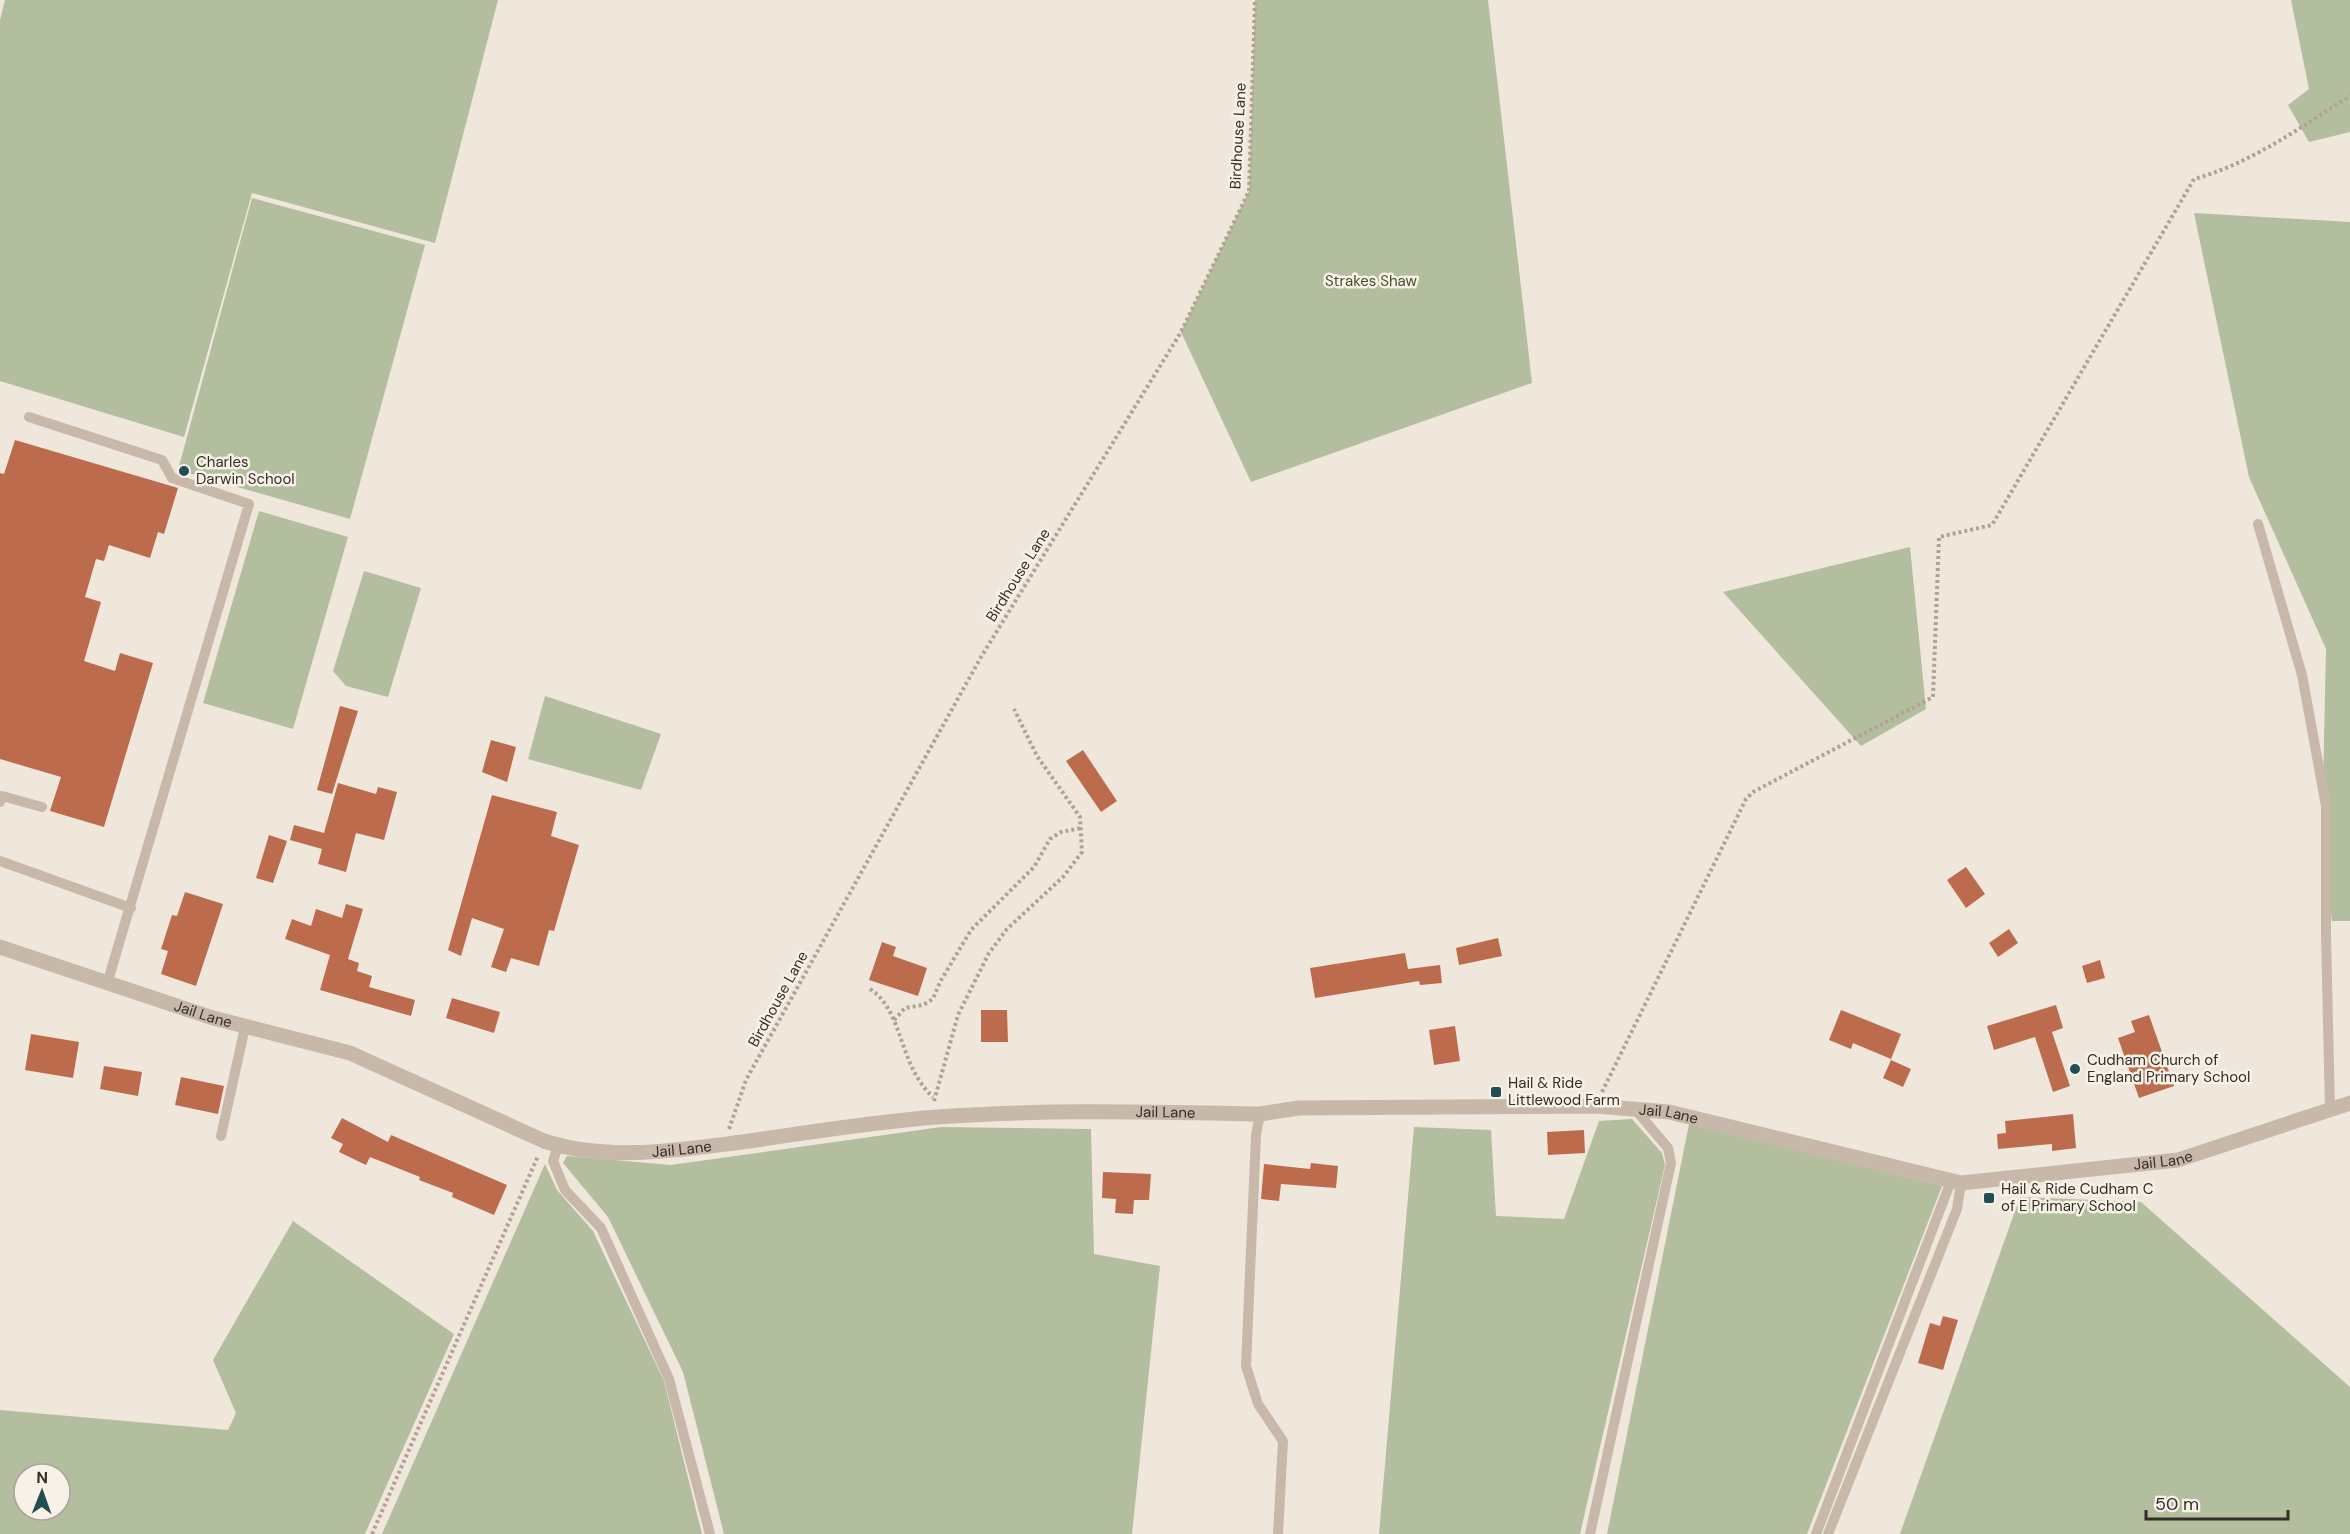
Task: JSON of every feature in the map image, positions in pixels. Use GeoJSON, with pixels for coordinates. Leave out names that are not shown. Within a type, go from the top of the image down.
{"type":"FeatureCollection","features":[{"type":"Feature","properties":{"kind":"street","name":"Jail Lane"},"geometry":{"type":"LineString","coordinates":[[0,947],[107,984],[245,1027],[350,1053],[551,1143],[612,1152],[668,1153],[934,1117],[1101,1111],[1260,1114],[1299,1108],[1595,1106],[1669,1112],[1956,1182],[2178,1160],[2350,1103]]}},
{"type":"Feature","properties":{"kind":"lane"},"geometry":{"type":"LineString","coordinates":[[29,417],[162,460],[172,478],[249,504],[107,984]]}},
{"type":"Feature","properties":{"kind":"lane"},"geometry":{"type":"LineString","coordinates":[[2258,524],[2302,675],[2326,806],[2330,1110]]}},
{"type":"Feature","properties":{"kind":"lane"},"geometry":{"type":"LineString","coordinates":[[0,802],[2,796],[42,807]]}},
{"type":"Feature","properties":{"kind":"lane"},"geometry":{"type":"LineString","coordinates":[[0,861],[131,908]]}},
{"type":"Feature","properties":{"kind":"lane"},"geometry":{"type":"LineString","coordinates":[[221,1136],[245,1027]]}},
{"type":"Feature","properties":{"kind":"lane"},"geometry":{"type":"LineString","coordinates":[[1590,1534],[1671,1163],[1668,1148],[1635,1109]]}},
{"type":"Feature","properties":{"kind":"lane"},"geometry":{"type":"LineString","coordinates":[[1260,1114],[1256,1136],[1246,1366],[1258,1404],[1283,1441],[1278,1534]]}},
{"type":"Feature","properties":{"kind":"lane"},"geometry":{"type":"LineString","coordinates":[[551,1143],[553,1161],[565,1190],[601,1228],[669,1379],[710,1534]]}},
{"type":"Feature","properties":{"kind":"lane"},"geometry":{"type":"LineString","coordinates":[[1816,1534],[1956,1182]]}},
{"type":"Feature","properties":{"kind":"lane"},"geometry":{"type":"LineString","coordinates":[[1828,1534],[1957,1209],[1956,1182]]}},
{"type":"Feature","properties":{"kind":"path","name":"Birdhouse Lane"},"geometry":{"type":"LineString","coordinates":[[723,1145],[752,1069],[981,657],[1181,332],[1249,191],[1255,0]]}},
{"type":"Feature","properties":{"kind":"path"},"geometry":{"type":"LineString","coordinates":[[1595,1106],[1746,799],[1753,792],[1933,697],[1939,537],[1992,525],[2194,179],[2217,173],[2286,137],[2350,96]]}},
{"type":"Feature","properties":{"kind":"path"},"geometry":{"type":"LineString","coordinates":[[934,1117],[933,1097],[958,1015],[989,953],[1007,929],[1063,877],[1082,852],[1080,817],[1037,756],[1014,709]]}},
{"type":"Feature","properties":{"kind":"path"},"geometry":{"type":"LineString","coordinates":[[894,1020],[905,1008],[923,1005],[933,999],[940,982],[971,930],[1034,867],[1050,839],[1061,832],[1081,828]]}},
{"type":"Feature","properties":{"kind":"path"},"geometry":{"type":"LineString","coordinates":[[870,989],[882,997],[894,1020],[912,1068],[923,1088],[933,1097]]}},
{"type":"Feature","properties":{"kind":"path"},"geometry":{"type":"LineString","coordinates":[[372,1534],[551,1143]]}},
{"type":"Feature","properties":{"kind":"green space"},"geometry":{"type":"Polygon","coordinates":[[[5,0],[498,0],[435,243],[252,193],[184,437],[0,381],[0,20],[5,0]]]}},
{"type":"Feature","properties":{"kind":"green space","name":"Strakes Shaw"},"geometry":{"type":"Polygon","coordinates":[[[1255,0],[1488,0],[1532,383],[1251,482],[1181,332],[1249,191],[1255,0]]]}},
{"type":"Feature","properties":{"kind":"green space"},"geometry":{"type":"Polygon","coordinates":[[[2291,0],[2350,0],[2350,132],[2309,142],[2288,105],[2309,89],[2291,0]]]}},
{"type":"Feature","properties":{"kind":"green space"},"geometry":{"type":"Polygon","coordinates":[[[252,198],[425,245],[350,519],[178,470],[252,198]]]}},
{"type":"Feature","properties":{"kind":"green space"},"geometry":{"type":"Polygon","coordinates":[[[2194,213],[2350,222],[2350,921],[2332,921],[2322,835],[2326,649],[2249,477],[2194,213]]]}},
{"type":"Feature","properties":{"kind":"green space"},"geometry":{"type":"Polygon","coordinates":[[[259,511],[348,537],[293,729],[203,703],[259,511]]]}},
{"type":"Feature","properties":{"kind":"green space"},"geometry":{"type":"Polygon","coordinates":[[[1910,547],[1926,709],[1861,746],[1723,592],[1910,547]]]}},
{"type":"Feature","properties":{"kind":"green space"},"geometry":{"type":"Polygon","coordinates":[[[364,571],[421,588],[388,697],[346,686],[333,671],[364,571]]]}},
{"type":"Feature","properties":{"kind":"green space"},"geometry":{"type":"Polygon","coordinates":[[[545,696],[661,734],[641,790],[528,759],[545,696]]]}},
{"type":"Feature","properties":{"kind":"green space"},"geometry":{"type":"Polygon","coordinates":[[[1632,1119],[1662,1153],[1665,1165],[1580,1534],[1379,1534],[1414,1127],[1491,1130],[1496,1216],[1564,1219],[1599,1121],[1632,1119]]]}},
{"type":"Feature","properties":{"kind":"green space"},"geometry":{"type":"Polygon","coordinates":[[[1689,1124],[1942,1186],[1807,1534],[1607,1534],[1689,1124]]]}},
{"type":"Feature","properties":{"kind":"green space"},"geometry":{"type":"Polygon","coordinates":[[[941,1127],[1091,1129],[1094,1254],[1160,1266],[1132,1534],[724,1534],[683,1372],[608,1217],[563,1163],[567,1156],[671,1165],[941,1127]]]}},
{"type":"Feature","properties":{"kind":"green space"},"geometry":{"type":"Polygon","coordinates":[[[545,1164],[557,1190],[593,1231],[664,1381],[702,1534],[382,1534],[545,1164]]]}},
{"type":"Feature","properties":{"kind":"green space"},"geometry":{"type":"Polygon","coordinates":[[[2020,1197],[2141,1202],[2350,1387],[2350,1534],[1900,1534],[2020,1197]]]}},
{"type":"Feature","properties":{"kind":"green space"},"geometry":{"type":"Polygon","coordinates":[[[293,1221],[454,1334],[365,1534],[0,1534],[0,1410],[228,1430],[236,1413],[213,1360],[293,1221]]]}},
{"type":"Feature","properties":{"kind":"building"},"geometry":{"type":"Polygon","coordinates":[[[15,440],[178,488],[164,534],[158,532],[150,558],[109,545],[104,561],[96,559],[85,597],[101,602],[84,661],[115,671],[120,653],[153,663],[104,827],[50,811],[61,777],[0,759],[0,473],[4,474],[15,440]]]}},
{"type":"Feature","properties":{"kind":"building"},"geometry":{"type":"Polygon","coordinates":[[[340,706],[358,711],[332,794],[317,790],[340,706]]]}},
{"type":"Feature","properties":{"kind":"building"},"geometry":{"type":"Polygon","coordinates":[[[491,740],[516,747],[507,782],[482,772],[491,740]]]}},
{"type":"Feature","properties":{"kind":"building"},"geometry":{"type":"Polygon","coordinates":[[[1083,750],[1117,801],[1101,812],[1066,761],[1083,750]]]}},
{"type":"Feature","properties":{"kind":"building"},"geometry":{"type":"Polygon","coordinates":[[[338,783],[376,794],[378,787],[397,792],[384,840],[356,833],[346,872],[318,864],[322,849],[290,840],[294,825],[324,833],[338,783]]]}},
{"type":"Feature","properties":{"kind":"building"},"geometry":{"type":"Polygon","coordinates":[[[492,795],[557,812],[551,836],[579,845],[554,931],[549,930],[539,966],[511,958],[506,972],[491,967],[504,929],[472,918],[461,956],[448,950],[492,795]]]}},
{"type":"Feature","properties":{"kind":"building"},"geometry":{"type":"Polygon","coordinates":[[[269,835],[287,841],[273,883],[256,878],[269,835]]]}},
{"type":"Feature","properties":{"kind":"building"},"geometry":{"type":"Polygon","coordinates":[[[1966,867],[1985,894],[1966,908],[1947,880],[1966,867]]]}},
{"type":"Feature","properties":{"kind":"building"},"geometry":{"type":"Polygon","coordinates":[[[185,892],[223,904],[196,986],[161,974],[168,951],[161,949],[172,915],[177,916],[185,892]]]}},
{"type":"Feature","properties":{"kind":"building"},"geometry":{"type":"Polygon","coordinates":[[[346,904],[363,909],[348,959],[359,963],[357,971],[372,976],[369,987],[415,1000],[411,1016],[320,990],[330,955],[285,939],[292,919],[311,926],[316,909],[342,918],[346,904]]]}},
{"type":"Feature","properties":{"kind":"building"},"geometry":{"type":"Polygon","coordinates":[[[2009,929],[2018,943],[1998,957],[1989,943],[2009,929]]]}},
{"type":"Feature","properties":{"kind":"building"},"geometry":{"type":"Polygon","coordinates":[[[1498,938],[1502,956],[1459,965],[1456,948],[1498,938]]]}},
{"type":"Feature","properties":{"kind":"building"},"geometry":{"type":"Polygon","coordinates":[[[882,942],[896,947],[893,956],[927,968],[918,996],[869,980],[882,942]]]}},
{"type":"Feature","properties":{"kind":"building"},"geometry":{"type":"Polygon","coordinates":[[[1405,953],[1408,969],[1440,965],[1442,983],[1420,985],[1419,981],[1315,998],[1310,968],[1405,953]]]}},
{"type":"Feature","properties":{"kind":"building"},"geometry":{"type":"Polygon","coordinates":[[[2100,960],[2105,978],[2087,983],[2082,966],[2100,960]]]}},
{"type":"Feature","properties":{"kind":"building"},"geometry":{"type":"Polygon","coordinates":[[[452,998],[500,1012],[494,1033],[446,1018],[452,998]]]}},
{"type":"Feature","properties":{"kind":"building"},"geometry":{"type":"Polygon","coordinates":[[[2056,1005],[2063,1028],[2052,1032],[2070,1086],[2053,1092],[2035,1037],[1994,1050],[1987,1026],[2056,1005]]]}},
{"type":"Feature","properties":{"kind":"building"},"geometry":{"type":"Polygon","coordinates":[[[981,1010],[1007,1010],[1008,1042],[981,1042],[981,1010]]]}},
{"type":"Feature","properties":{"kind":"building"},"geometry":{"type":"Polygon","coordinates":[[[1841,1010],[1901,1034],[1891,1059],[1853,1043],[1851,1049],[1829,1040],[1841,1010]]]}},
{"type":"Feature","properties":{"kind":"building"},"geometry":{"type":"Polygon","coordinates":[[[2149,1015],[2174,1086],[2139,1098],[2118,1038],[2135,1032],[2131,1021],[2149,1015]]]}},
{"type":"Feature","properties":{"kind":"building"},"geometry":{"type":"Polygon","coordinates":[[[1455,1026],[1460,1061],[1434,1065],[1429,1030],[1455,1026]]]}},
{"type":"Feature","properties":{"kind":"building"},"geometry":{"type":"Polygon","coordinates":[[[31,1034],[79,1042],[73,1078],[25,1070],[31,1034]]]}},
{"type":"Feature","properties":{"kind":"building"},"geometry":{"type":"Polygon","coordinates":[[[1891,1060],[1911,1069],[1903,1087],[1883,1078],[1891,1060]]]}},
{"type":"Feature","properties":{"kind":"building"},"geometry":{"type":"Polygon","coordinates":[[[104,1066],[142,1072],[138,1096],[100,1089],[104,1066]]]}},
{"type":"Feature","properties":{"kind":"building"},"geometry":{"type":"Polygon","coordinates":[[[181,1077],[224,1086],[218,1114],[175,1105],[181,1077]]]}},
{"type":"Feature","properties":{"kind":"building"},"geometry":{"type":"Polygon","coordinates":[[[2073,1114],[2076,1148],[2052,1151],[2052,1144],[1998,1149],[1997,1134],[2006,1133],[2005,1121],[2073,1114]]]}},
{"type":"Feature","properties":{"kind":"building"},"geometry":{"type":"Polygon","coordinates":[[[342,1118],[388,1142],[391,1135],[507,1185],[494,1215],[452,1197],[453,1193],[419,1180],[420,1177],[370,1157],[366,1165],[339,1152],[343,1144],[331,1138],[342,1118]]]}},
{"type":"Feature","properties":{"kind":"building"},"geometry":{"type":"Polygon","coordinates":[[[1584,1130],[1585,1153],[1548,1155],[1547,1132],[1584,1130]]]}},
{"type":"Feature","properties":{"kind":"building"},"geometry":{"type":"Polygon","coordinates":[[[1311,1163],[1338,1166],[1336,1188],[1281,1184],[1279,1201],[1261,1199],[1264,1164],[1310,1169],[1311,1163]]]}},
{"type":"Feature","properties":{"kind":"building"},"geometry":{"type":"Polygon","coordinates":[[[1103,1172],[1151,1174],[1149,1200],[1134,1200],[1133,1214],[1115,1213],[1116,1199],[1102,1198],[1103,1172]]]}},
{"type":"Feature","properties":{"kind":"building"},"geometry":{"type":"Polygon","coordinates":[[[1943,1316],[1958,1320],[1943,1370],[1918,1363],[1930,1323],[1940,1326],[1943,1316]]]}},
{"type":"Feature","properties":{"kind":"place","name":"Charles Darwin School"},"geometry":{"type":"Point","coordinates":[184,471]}},
{"type":"Feature","properties":{"kind":"place","name":"Cudham Church of England Primary School"},"geometry":{"type":"Point","coordinates":[2075,1069]}},
{"type":"Feature","properties":{"kind":"place","name":"Hail & Ride Littlewood Farm"},"geometry":{"type":"Point","coordinates":[1496,1092]}},
{"type":"Feature","properties":{"kind":"place","name":"Hail & Ride Cudham C of E Primary School"},"geometry":{"type":"Point","coordinates":[1989,1198]}}]}
